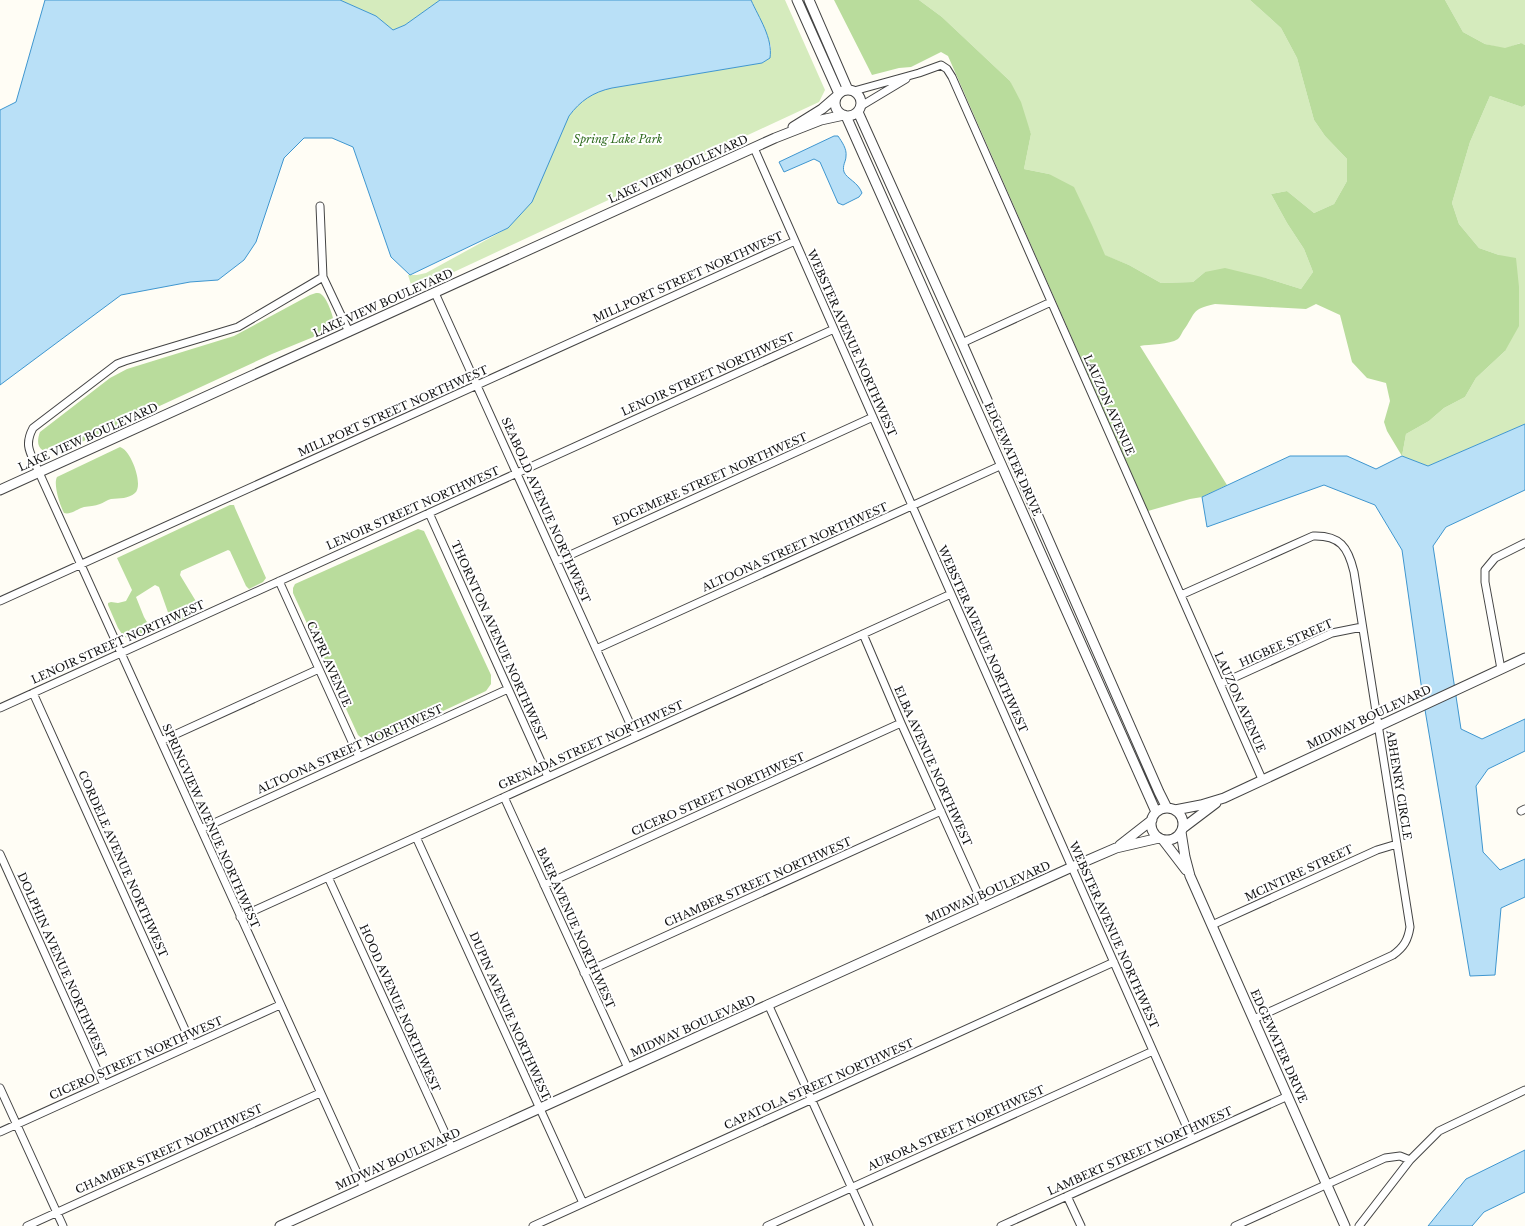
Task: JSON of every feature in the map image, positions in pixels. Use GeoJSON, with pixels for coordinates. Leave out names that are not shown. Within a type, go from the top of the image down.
{"type":"FeatureCollection","features":[{"type":"Feature","properties":{"kind":"street"},"geometry":{"type":"LineString","coordinates":[[798,0],[838,95],[836,108],[845,116],[851,116],[859,109],[860,98],[851,91],[809,0]]}},
{"type":"Feature","properties":{"kind":"street","name":"LAUZON AVENUE"},"geometry":{"type":"LineString","coordinates":[[851,91],[919,73],[941,65],[947,69],[952,77],[1262,779]]}},
{"type":"Feature","properties":{"kind":"street","name":"LAUZON AVENUE"},"geometry":{"type":"LineString","coordinates":[[859,109],[919,73]]}},
{"type":"Feature","properties":{"kind":"street"},"geometry":{"type":"LineString","coordinates":[[838,95],[851,91]]}},
{"type":"Feature","properties":{"kind":"street","name":"LAKE VIEW BOULEVARD"},"geometry":{"type":"LineString","coordinates":[[775,138],[822,108],[838,95]]}},
{"type":"Feature","properties":{"kind":"street","name":"EDGEWATER DRIVE"},"geometry":{"type":"LineString","coordinates":[[859,109],[1156,785],[1171,809]]}},
{"type":"Feature","properties":{"kind":"street","name":"LAKE VIEW BOULEVARD"},"geometry":{"type":"LineString","coordinates":[[0,490],[775,138],[821,120],[845,116]]}},
{"type":"Feature","properties":{"kind":"street","name":"EDGEWATER DRIVE"},"geometry":{"type":"LineString","coordinates":[[845,116],[1002,465],[1154,816]]}},
{"type":"Feature","properties":{"kind":"street","name":"WEBSTER AVENUE NORTHWEST"},"geometry":{"type":"LineString","coordinates":[[754,148],[1192,1139]]}},
{"type":"Feature","properties":{"kind":"street"},"geometry":{"type":"LineString","coordinates":[[320,206],[323,277],[349,332]]}},
{"type":"Feature","properties":{"kind":"street","name":"MILLPORT STREET NORTHWEST"},"geometry":{"type":"LineString","coordinates":[[0,602],[795,241]]}},
{"type":"Feature","properties":{"kind":"street","name":"SPRINGVIEW AVENUE NORTHWEST"},"geometry":{"type":"LineString","coordinates":[[323,277],[238,327],[125,361],[110,369],[33,428],[29,436],[28,444],[38,472],[364,1188]]}},
{"type":"Feature","properties":{"kind":"street","name":"SEABOLD AVENUE NORTHWEST"},"geometry":{"type":"LineString","coordinates":[[435,293],[636,737]]}},
{"type":"Feature","properties":{"kind":"street"},"geometry":{"type":"LineString","coordinates":[[962,343],[1051,302]]}},
{"type":"Feature","properties":{"kind":"street","name":"LENOIR STREET NORTHWEST"},"geometry":{"type":"LineString","coordinates":[[0,708],[834,329]]}},
{"type":"Feature","properties":{"kind":"street","name":"EDGEMERE STREET NORTHWEST"},"geometry":{"type":"LineString","coordinates":[[556,561],[873,417]]}},
{"type":"Feature","properties":{"kind":"street","name":"ALTOONA STREET NORTHWEST"},"geometry":{"type":"LineString","coordinates":[[596,649],[1002,465]]}},
{"type":"Feature","properties":{"kind":"street","name":"THORNTON AVENUE NORTHWEST"},"geometry":{"type":"LineString","coordinates":[[429,513],[548,777]]}},
{"type":"Feature","properties":{"kind":"street","name":"ABHENRY CIRCLE"},"geometry":{"type":"LineString","coordinates":[[1181,595],[1294,543],[1313,536],[1324,535],[1334,538],[1343,545],[1348,553],[1354,572],[1410,927],[1408,938],[1402,948],[1393,955],[1254,1019]]}},
{"type":"Feature","properties":{"kind":"street"},"geometry":{"type":"LineString","coordinates":[[1501,669],[1485,582],[1485,570],[1495,558],[1525,543]]}},
{"type":"Feature","properties":{"kind":"street","name":"CAPRI AVENUE"},"geometry":{"type":"LineString","coordinates":[[279,581],[359,757]]}},
{"type":"Feature","properties":{"kind":"street","name":"GRENADA STREET NORTHWEST"},"geometry":{"type":"LineString","coordinates":[[240,917],[952,594]]}},
{"type":"Feature","properties":{"kind":"street","name":"HIGBEE STREET"},"geometry":{"type":"LineString","coordinates":[[1220,684],[1332,633],[1362,627]]}},
{"type":"Feature","properties":{"kind":"street","name":"ELBA AVENUE NORTHWEST"},"geometry":{"type":"LineString","coordinates":[[864,634],[901,723],[984,907]]}},
{"type":"Feature","properties":{"kind":"street","name":"MIDWAY BOULEVARD"},"geometry":{"type":"LineString","coordinates":[[1171,809],[1201,805],[1224,798],[1262,779],[1525,658]]}},
{"type":"Feature","properties":{"kind":"street"},"geometry":{"type":"LineString","coordinates":[[161,741],[319,669]]}},
{"type":"Feature","properties":{"kind":"street","name":"ALTOONA STREET NORTHWEST"},"geometry":{"type":"LineString","coordinates":[[201,829],[508,689]]}},
{"type":"Feature","properties":{"kind":"street","name":"CORDELE AVENUE NORTHWEST"},"geometry":{"type":"LineString","coordinates":[[33,693],[192,1045]]}},
{"type":"Feature","properties":{"kind":"street","name":"CICERO STREET NORTHWEST"},"geometry":{"type":"LineString","coordinates":[[544,885],[901,723]]}},
{"type":"Feature","properties":{"kind":"street","name":"BAER AVENUE NORTHWEST"},"geometry":{"type":"LineString","coordinates":[[504,797],[628,1068]]}},
{"type":"Feature","properties":{"kind":"street","name":"MIDWAY BOULEVARD"},"geometry":{"type":"LineString","coordinates":[[1182,830],[1224,798]]}},
{"type":"Feature","properties":{"kind":"street"},"geometry":{"type":"LineString","coordinates":[[1171,809],[1183,820],[1182,830],[1179,835],[1172,839],[1161,839],[1152,828],[1154,816],[1159,810],[1171,809]]}},
{"type":"Feature","properties":{"kind":"street","name":"CHAMBER STREET NORTHWEST"},"geometry":{"type":"LineString","coordinates":[[584,973],[941,811]]}},
{"type":"Feature","properties":{"kind":"street","name":"MIDWAY BOULEVARD"},"geometry":{"type":"LineString","coordinates":[[1116,848],[1154,816]]}},
{"type":"Feature","properties":{"kind":"street","name":"EDGEWATER DRIVE"},"geometry":{"type":"LineString","coordinates":[[1182,830],[1185,857],[1190,876],[1345,1226]]}},
{"type":"Feature","properties":{"kind":"street","name":"DUPIN AVENUE NORTHWEST"},"geometry":{"type":"LineString","coordinates":[[416,837],[583,1204]]}},
{"type":"Feature","properties":{"kind":"street","name":"EDGEWATER DRIVE"},"geometry":{"type":"LineString","coordinates":[[1161,839],[1190,876]]}},
{"type":"Feature","properties":{"kind":"street","name":"MIDWAY BOULEVARD"},"geometry":{"type":"LineString","coordinates":[[280,1226],[1072,867],[1116,848],[1161,839]]}},
{"type":"Feature","properties":{"kind":"street","name":"MCINTIRE STREET"},"geometry":{"type":"LineString","coordinates":[[1212,925],[1377,850],[1397,844]]}},
{"type":"Feature","properties":{"kind":"street","name":"DOLPHIN AVENUE NORTHWEST"},"geometry":{"type":"LineString","coordinates":[[0,854],[104,1085]]}},
{"type":"Feature","properties":{"kind":"street","name":"HOOD AVENUE NORTHWEST"},"geometry":{"type":"LineString","coordinates":[[328,877],[452,1148]]}},
{"type":"Feature","properties":{"kind":"street","name":"CAPATOLA STREET NORTHWEST"},"geometry":{"type":"LineString","coordinates":[[533,1226],[1114,962]]}},
{"type":"Feature","properties":{"kind":"street"},"geometry":{"type":"LineString","coordinates":[[768,1004],[869,1226]]}},
{"type":"Feature","properties":{"kind":"street","name":"CICERO STREET NORTHWEST"},"geometry":{"type":"LineString","coordinates":[[0,1132],[280,1005]]}},
{"type":"Feature","properties":{"kind":"street","name":"AURORA STREET NORTHWEST"},"geometry":{"type":"LineString","coordinates":[[767,1226],[1153,1051]]}},
{"type":"Feature","properties":{"kind":"street"},"geometry":{"type":"LineString","coordinates":[[0,1088],[63,1226]]}},
{"type":"Feature","properties":{"kind":"street"},"geometry":{"type":"LineString","coordinates":[[1359,1226],[1410,1160],[1439,1131],[1525,1090]]}},
{"type":"Feature","properties":{"kind":"street","name":"CHAMBER STREET NORTHWEST"},"geometry":{"type":"LineString","coordinates":[[26,1226],[320,1093]]}},
{"type":"Feature","properties":{"kind":"street","name":"LAMBERT STREET NORTHWEST"},"geometry":{"type":"LineString","coordinates":[[1001,1226],[1288,1096]]}},
{"type":"Feature","properties":{"kind":"street"},"geometry":{"type":"LineString","coordinates":[[1235,1226],[1385,1158],[1400,1156],[1410,1160]]}},
{"type":"Feature","properties":{"kind":"street"},"geometry":{"type":"LineString","coordinates":[[1067,1196],[1081,1226]]}},
{"type":"Feature","properties":{"kind":"green space"},"geometry":{"type":"Polygon","coordinates":[[[340,0],[440,0],[405,25],[393,30],[376,16],[340,0]]]}},
{"type":"Feature","properties":{"kind":"green space","name":"Spring Lake Park"},"geometry":{"type":"Polygon","coordinates":[[[751,0],[785,0],[825,90],[819,102],[413,291],[408,275],[426,273],[508,228],[569,116],[582,102],[588,98],[599,92],[612,88],[762,63],[770,58],[771,46],[751,0]]]}},
{"type":"Feature","properties":{"kind":"green space"},"geometry":{"type":"Polygon","coordinates":[[[834,0],[919,0],[942,17],[1010,81],[1021,102],[1031,134],[1024,169],[1049,174],[1074,187],[1105,255],[1129,265],[1161,283],[1193,282],[1205,272],[1225,268],[1266,278],[1301,289],[1313,272],[1304,249],[1287,223],[1271,194],[1287,191],[1314,213],[1334,204],[1347,181],[1347,159],[1325,136],[1314,120],[1297,58],[1281,28],[1250,0],[1445,0],[1463,32],[1485,44],[1505,48],[1521,43],[1525,45],[1525,105],[1522,107],[1490,96],[1470,142],[1452,203],[1459,224],[1479,248],[1499,255],[1516,258],[1519,287],[1519,326],[1505,351],[1476,378],[1465,397],[1444,408],[1429,421],[1406,434],[1402,456],[1387,431],[1384,422],[1390,401],[1386,383],[1367,378],[1352,362],[1340,315],[1316,304],[1306,309],[1215,304],[1201,308],[1194,313],[1178,339],[1165,343],[1140,346],[1227,485],[1202,497],[1148,511],[948,56],[941,52],[911,67],[899,68],[872,75],[834,0]]]}},
{"type":"Feature","properties":{"kind":"green space"},"geometry":{"type":"Polygon","coordinates":[[[919,0],[1250,0],[1281,28],[1297,58],[1314,120],[1325,136],[1347,159],[1347,181],[1334,204],[1314,213],[1287,191],[1271,194],[1287,223],[1304,249],[1313,272],[1301,289],[1266,278],[1205,272],[1193,282],[1161,283],[1129,265],[1104,255],[1085,211],[1049,174],[1024,169],[1031,134],[1010,81],[942,17],[919,0]]]}},
{"type":"Feature","properties":{"kind":"green space"},"geometry":{"type":"Polygon","coordinates":[[[1445,0],[1525,0],[1525,45],[1520,43],[1505,49],[1485,44],[1463,32],[1445,0]]]}},
{"type":"Feature","properties":{"kind":"green space"},"geometry":{"type":"Polygon","coordinates":[[[1490,96],[1522,107],[1525,105],[1525,424],[1428,466],[1402,456],[1406,434],[1429,421],[1444,408],[1465,397],[1476,378],[1505,351],[1499,255],[1479,248],[1459,224],[1452,203],[1470,142],[1490,96]]]}},
{"type":"Feature","properties":{"kind":"green space"},"geometry":{"type":"Polygon","coordinates":[[[316,293],[320,293],[329,305],[334,327],[328,331],[272,354],[62,451],[51,452],[42,450],[40,447],[38,438],[40,432],[110,378],[127,369],[234,336],[316,293]]]}},
{"type":"Feature","properties":{"kind":"green space"},"geometry":{"type":"Polygon","coordinates":[[[120,447],[128,454],[135,468],[138,483],[135,493],[127,497],[111,499],[98,505],[84,507],[74,512],[64,513],[56,490],[57,477],[120,447]]]}},
{"type":"Feature","properties":{"kind":"green space"},"geometry":{"type":"Polygon","coordinates":[[[230,505],[234,505],[266,578],[263,582],[249,589],[246,586],[230,551],[228,550],[181,571],[180,575],[197,603],[198,608],[194,613],[175,623],[170,618],[159,587],[155,585],[136,597],[144,617],[151,629],[150,632],[134,639],[124,637],[118,628],[108,605],[108,603],[111,602],[118,603],[126,601],[132,590],[117,558],[230,505]]]}},
{"type":"Feature","properties":{"kind":"green space"},"geometry":{"type":"Polygon","coordinates":[[[418,529],[424,531],[491,675],[491,684],[486,691],[374,743],[367,743],[358,735],[293,593],[293,588],[295,584],[418,529]]]}},
{"type":"Feature","properties":{"kind":"water"},"geometry":{"type":"Polygon","coordinates":[[[45,0],[340,0],[376,16],[393,30],[405,25],[440,0],[751,0],[767,36],[770,58],[762,63],[612,88],[599,92],[588,98],[582,102],[569,116],[532,202],[508,228],[410,275],[391,257],[353,147],[332,138],[304,138],[284,158],[256,242],[244,260],[218,280],[190,282],[121,295],[0,385],[0,110],[16,102],[45,0]]]}},
{"type":"Feature","properties":{"kind":"water"},"geometry":{"type":"Polygon","coordinates":[[[834,136],[838,136],[846,151],[846,158],[843,167],[844,172],[858,186],[862,193],[859,197],[843,205],[838,203],[820,162],[814,159],[784,172],[779,162],[834,136]]]}},
{"type":"Feature","properties":{"kind":"water"},"geometry":{"type":"Polygon","coordinates":[[[1525,424],[1525,490],[1446,527],[1433,546],[1461,729],[1482,739],[1525,719],[1525,751],[1488,769],[1476,786],[1483,852],[1500,870],[1525,859],[1525,897],[1501,908],[1495,975],[1470,976],[1423,698],[1402,550],[1375,505],[1324,485],[1207,527],[1202,497],[1290,456],[1347,456],[1376,469],[1402,456],[1428,466],[1525,424]]]}},
{"type":"Feature","properties":{"kind":"water"},"geometry":{"type":"Polygon","coordinates":[[[1525,1150],[1525,1192],[1484,1212],[1472,1226],[1428,1226],[1466,1179],[1525,1150]]]}}]}
